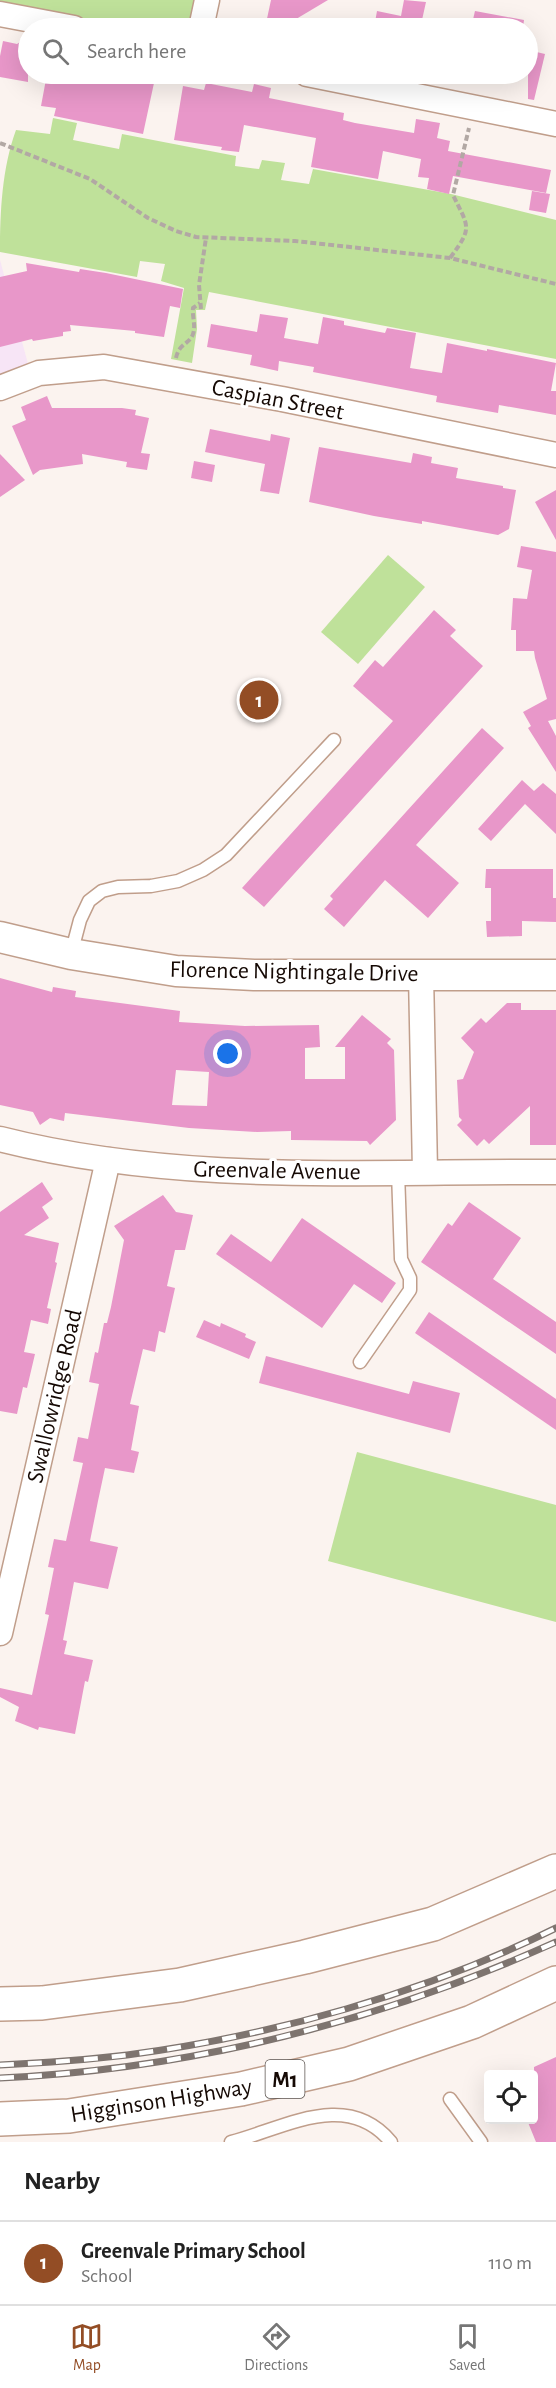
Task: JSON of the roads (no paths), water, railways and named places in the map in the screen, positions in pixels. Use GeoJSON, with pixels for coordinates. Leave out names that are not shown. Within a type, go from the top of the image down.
{"type":"FeatureCollection","features":[{"type":"Feature","properties":{"kind":"highway"},"geometry":{"type":"LineString","coordinates":[[0,2004],[42,2003],[180,1985],[305,1957],[433,1924],[556,1871]]}},
{"type":"Feature","properties":{"kind":"highway","name":"Higginson Highway"},"geometry":{"type":"LineString","coordinates":[[0,2119],[69,2116],[241,2089],[349,2064],[472,2022],[556,1983]]}},
{"type":"Feature","properties":{"kind":"street"},"geometry":{"type":"LineString","coordinates":[[203,18],[207,0]]}},
{"type":"Feature","properties":{"kind":"street"},"geometry":{"type":"LineString","coordinates":[[0,14],[21,18]]}},
{"type":"Feature","properties":{"kind":"street"},"geometry":{"type":"LineString","coordinates":[[359,84],[556,124]]}},
{"type":"Feature","properties":{"kind":"street","name":"Caspian Street"},"geometry":{"type":"LineString","coordinates":[[0,388],[39,373],[105,367],[293,401],[556,455]]}},
{"type":"Feature","properties":{"kind":"street","name":"Florence Nightingale Drive"},"geometry":{"type":"LineString","coordinates":[[0,937],[71,954],[176,971],[254,975],[556,975]]}},
{"type":"Feature","properties":{"kind":"street"},"geometry":{"type":"LineString","coordinates":[[421,974],[425,1171]]}},
{"type":"Feature","properties":{"kind":"street","name":"Greenvale Avenue"},"geometry":{"type":"LineString","coordinates":[[0,1139],[108,1160],[237,1171],[556,1172]]}},
{"type":"Feature","properties":{"kind":"street","name":"Swallowridge Road"},"geometry":{"type":"LineString","coordinates":[[0,1633],[108,1160]]}},
{"type":"Feature","properties":{"kind":"lane"},"geometry":{"type":"LineString","coordinates":[[71,954],[80,920],[89,901],[102,891],[118,887],[160,884],[178,880],[203,870],[226,855],[334,740]]}},
{"type":"Feature","properties":{"kind":"lane"},"geometry":{"type":"LineString","coordinates":[[360,1362],[410,1290],[410,1278],[401,1259],[398,1172]]}},
{"type":"Feature","properties":{"kind":"lane"},"geometry":{"type":"LineString","coordinates":[[450,2099],[481,2142]]}},
{"type":"Feature","properties":{"kind":"lane"},"geometry":{"type":"LineString","coordinates":[[231,2142],[309,2118],[335,2114],[356,2116],[372,2124],[391,2142]]}},
{"type":"Feature","properties":{"kind":"railway"},"geometry":{"type":"LineString","coordinates":[[0,2065],[127,2055],[182,2047],[292,2024],[347,2009],[454,1973],[556,1928]]}},
{"type":"Feature","properties":{"kind":"railway"},"geometry":{"type":"LineString","coordinates":[[0,2078],[72,2073],[144,2064],[214,2052],[284,2036],[422,1995],[556,1942]]}},
{"type":"Feature","properties":{"kind":"place","name":"Greenvale Primary School"},"geometry":{"type":"Point","coordinates":[259,700]}}]}
